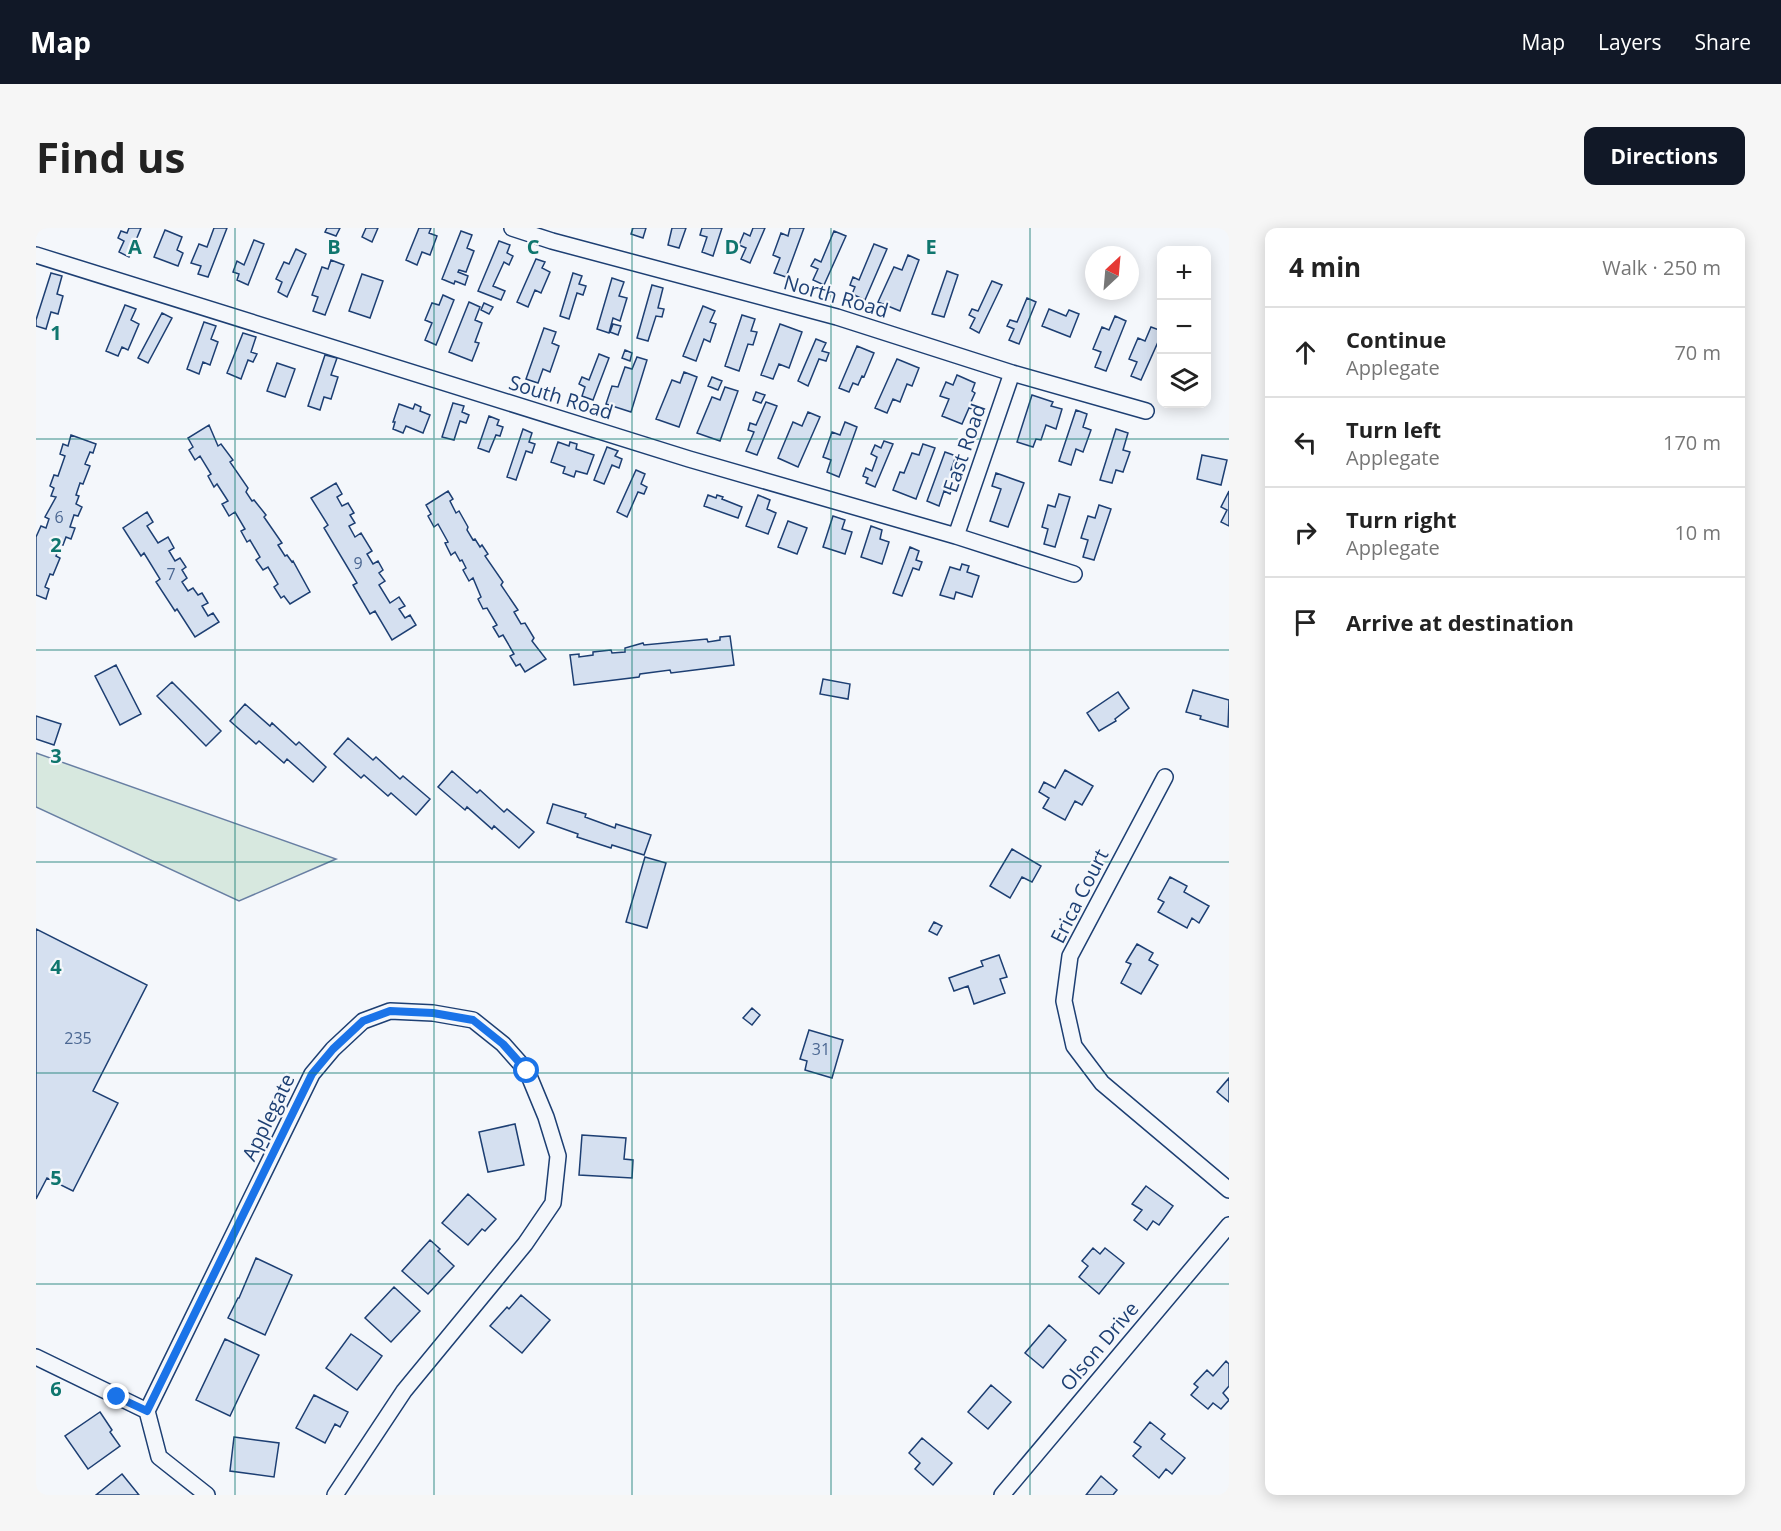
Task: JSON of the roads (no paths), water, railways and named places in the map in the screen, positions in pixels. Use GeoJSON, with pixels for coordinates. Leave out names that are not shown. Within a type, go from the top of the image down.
{"type":"FeatureCollection","features":[{"type":"Feature","properties":{"kind":"street","name":"North Road"},"geometry":{"type":"LineString","coordinates":[[512,228],[552,242],[837,317],[1012,373],[1146,411]]}},
{"type":"Feature","properties":{"kind":"street","name":"South Road"},"geometry":{"type":"LineString","coordinates":[[36,255],[689,459],[956,536],[1074,574]]}},
{"type":"Feature","properties":{"kind":"street","name":"East Road"},"geometry":{"type":"LineString","coordinates":[[956,536],[1012,373]]}},
{"type":"Feature","properties":{"kind":"street","name":"Erica Court"},"geometry":{"type":"LineString","coordinates":[[1165,777],[1070,956],[1064,1001],[1074,1046],[1102,1083],[1229,1190]]}},
{"type":"Feature","properties":{"kind":"street","name":"Applegate"},"geometry":{"type":"LineString","coordinates":[[147,1411],[307,1085],[333,1049],[363,1021],[390,1011],[433,1013],[473,1020],[503,1044],[527,1071],[546,1117],[558,1156],[553,1203],[525,1244],[404,1391],[336,1495]]}},
{"type":"Feature","properties":{"kind":"street","name":"Olson Drive"},"geometry":{"type":"LineString","coordinates":[[1002,1495],[1229,1225]]}},
{"type":"Feature","properties":{"kind":"street"},"geometry":{"type":"LineString","coordinates":[[36,1357],[147,1411],[159,1457],[207,1495]]}}]}
